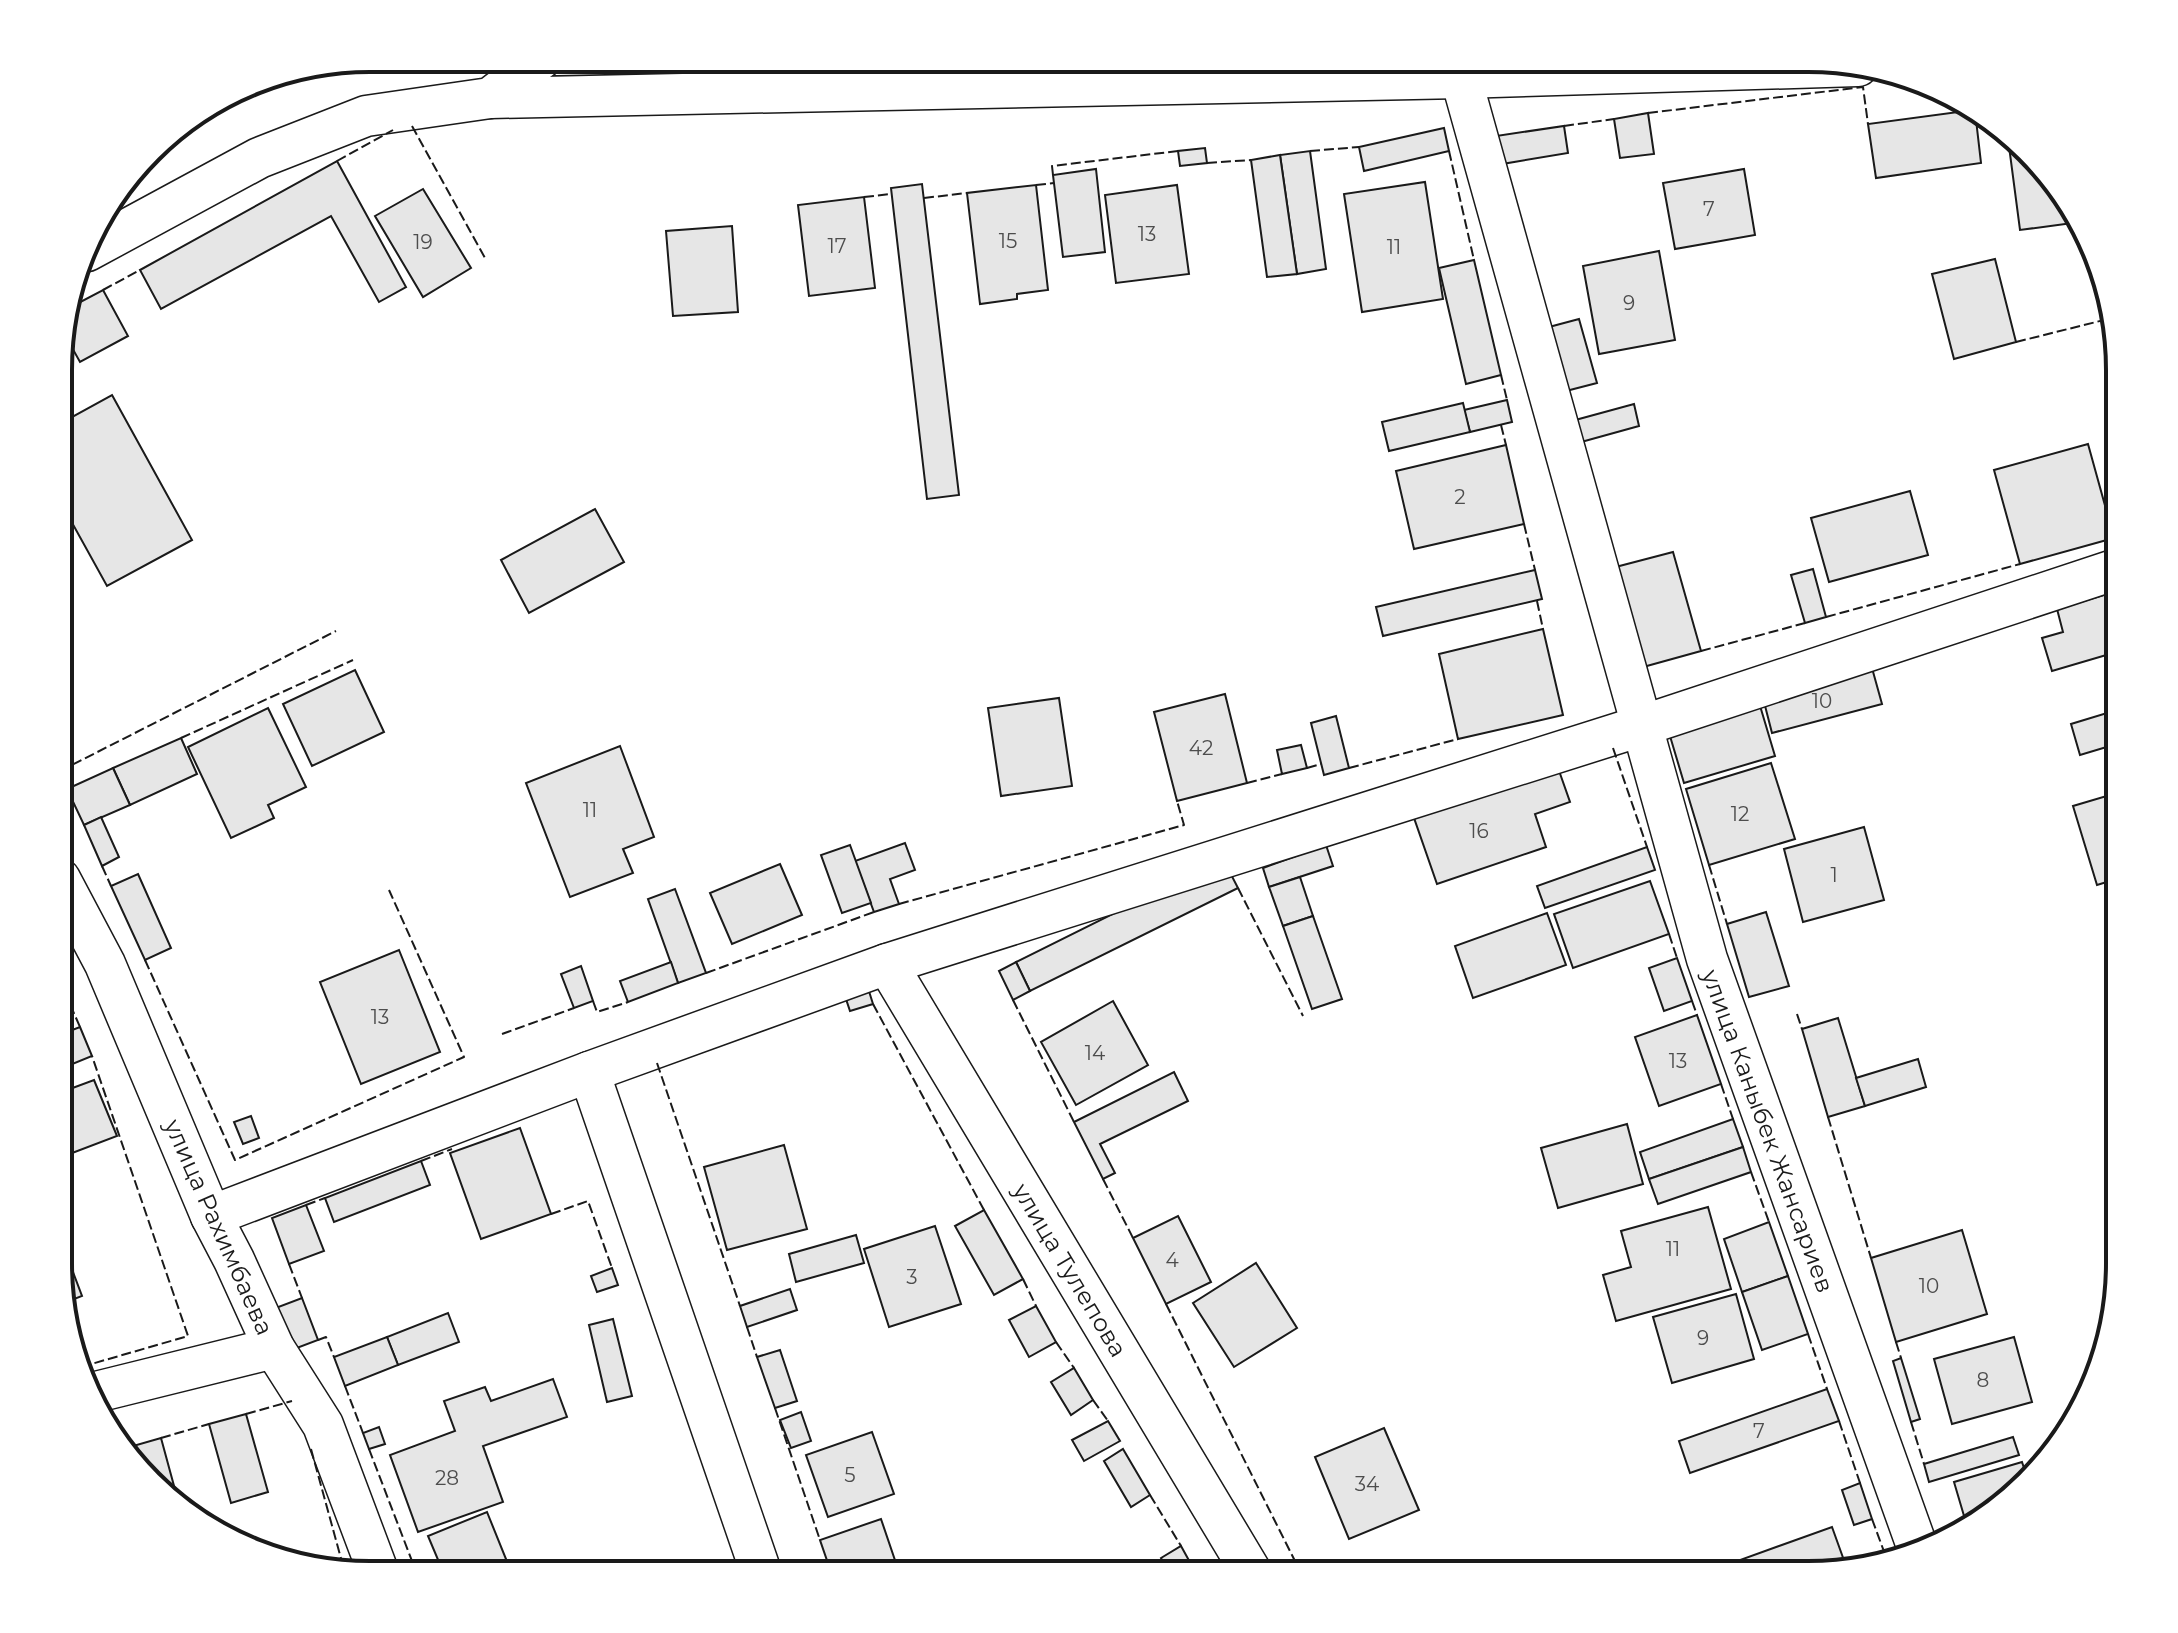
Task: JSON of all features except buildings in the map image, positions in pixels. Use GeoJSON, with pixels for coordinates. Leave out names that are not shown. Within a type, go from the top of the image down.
{"type":"FeatureCollection","features":[{"type":"Feature","properties":{"kind":"street"},"geometry":{"type":"LineString","coordinates":[[490,98],[524,72]]}},
{"type":"Feature","properties":{"kind":"street"},"geometry":{"type":"LineString","coordinates":[[100,244],[259,158],[366,116],[490,98],[1660,72]]}},
{"type":"Feature","properties":{"kind":"street","name":"улица Каныбек Жансариев"},"geometry":{"type":"LineString","coordinates":[[1461,78],[1707,959],[1915,1541]]}},
{"type":"Feature","properties":{"kind":"street"},"geometry":{"type":"LineString","coordinates":[[211,1216],[589,1072],[887,964],[1638,717],[2106,572]]}},
{"type":"Feature","properties":{"kind":"street","name":"улица Рахимбаева"},"geometry":{"type":"LineString","coordinates":[[72,902],[105,964],[211,1216],[274,1348],[323,1425],[374,1561]]}},
{"type":"Feature","properties":{"kind":"street","name":"улица Тулепова"},"geometry":{"type":"LineString","coordinates":[[887,964],[1245,1561]]}},
{"type":"Feature","properties":{"kind":"street"},"geometry":{"type":"LineString","coordinates":[[589,1072],[757,1561]]}},
{"type":"Feature","properties":{"kind":"street"},"geometry":{"type":"LineString","coordinates":[[101,1391],[274,1348]]}},
{"type":"Feature","properties":{"kind":"fence"},"geometry":{"type":"LineString","coordinates":[[1648,113],[1863,87],[1868,124]]}},
{"type":"Feature","properties":{"kind":"fence"},"geometry":{"type":"LineString","coordinates":[[1564,126],[1614,119]]}},
{"type":"Feature","properties":{"kind":"fence"},"geometry":{"type":"LineString","coordinates":[[412,126],[485,258]]}},
{"type":"Feature","properties":{"kind":"fence"},"geometry":{"type":"LineString","coordinates":[[337,161],[393,130]]}},
{"type":"Feature","properties":{"kind":"fence"},"geometry":{"type":"LineString","coordinates":[[1310,151],[1359,147]]}},
{"type":"Feature","properties":{"kind":"fence"},"geometry":{"type":"LineString","coordinates":[[1053,175],[1052,166],[1178,151]]}},
{"type":"Feature","properties":{"kind":"fence"},"geometry":{"type":"LineString","coordinates":[[1449,151],[1474,260]]}},
{"type":"Feature","properties":{"kind":"fence"},"geometry":{"type":"LineString","coordinates":[[1207,163],[1251,160]]}},
{"type":"Feature","properties":{"kind":"fence"},"geometry":{"type":"LineString","coordinates":[[1036,185],[1054,183]]}},
{"type":"Feature","properties":{"kind":"fence"},"geometry":{"type":"LineString","coordinates":[[924,198],[967,193]]}},
{"type":"Feature","properties":{"kind":"fence"},"geometry":{"type":"LineString","coordinates":[[864,197],[891,194]]}},
{"type":"Feature","properties":{"kind":"fence"},"geometry":{"type":"LineString","coordinates":[[103,290],[140,270]]}},
{"type":"Feature","properties":{"kind":"fence"},"geometry":{"type":"LineString","coordinates":[[2016,342],[2101,321]]}},
{"type":"Feature","properties":{"kind":"fence"},"geometry":{"type":"LineString","coordinates":[[1501,375],[1507,400]]}},
{"type":"Feature","properties":{"kind":"fence"},"geometry":{"type":"LineString","coordinates":[[1501,425],[1506,445]]}},
{"type":"Feature","properties":{"kind":"fence"},"geometry":{"type":"LineString","coordinates":[[1524,524],[1535,570]]}},
{"type":"Feature","properties":{"kind":"fence"},"geometry":{"type":"LineString","coordinates":[[1826,617],[2020,564]]}},
{"type":"Feature","properties":{"kind":"fence"},"geometry":{"type":"LineString","coordinates":[[1537,601],[1543,629]]}},
{"type":"Feature","properties":{"kind":"fence"},"geometry":{"type":"LineString","coordinates":[[1701,651],[1805,623]]}},
{"type":"Feature","properties":{"kind":"fence"},"geometry":{"type":"LineString","coordinates":[[72,765],[336,631]]}},
{"type":"Feature","properties":{"kind":"fence"},"geometry":{"type":"LineString","coordinates":[[181,738],[353,660]]}},
{"type":"Feature","properties":{"kind":"fence"},"geometry":{"type":"LineString","coordinates":[[1349,768],[1458,739]]}},
{"type":"Feature","properties":{"kind":"fence"},"geometry":{"type":"LineString","coordinates":[[1613,748],[1647,847]]}},
{"type":"Feature","properties":{"kind":"fence"},"geometry":{"type":"LineString","coordinates":[[1307,768],[1321,764]]}},
{"type":"Feature","properties":{"kind":"fence"},"geometry":{"type":"LineString","coordinates":[[1247,783],[1282,774]]}},
{"type":"Feature","properties":{"kind":"fence"},"geometry":{"type":"LineString","coordinates":[[899,904],[1184,825],[1177,801]]}},
{"type":"Feature","properties":{"kind":"fence"},"geometry":{"type":"LineString","coordinates":[[1709,865],[1727,924]]}},
{"type":"Feature","properties":{"kind":"fence"},"geometry":{"type":"LineString","coordinates":[[102,866],[111,886]]}},
{"type":"Feature","properties":{"kind":"fence"},"geometry":{"type":"LineString","coordinates":[[1238,888],[1303,1016]]}},
{"type":"Feature","properties":{"kind":"fence"},"geometry":{"type":"LineString","coordinates":[[145,960],[235,1160],[464,1057],[389,890]]}},
{"type":"Feature","properties":{"kind":"fence"},"geometry":{"type":"LineString","coordinates":[[706,973],[874,912]]}},
{"type":"Feature","properties":{"kind":"fence"},"geometry":{"type":"LineString","coordinates":[[1669,934],[1677,958]]}},
{"type":"Feature","properties":{"kind":"fence"},"geometry":{"type":"LineString","coordinates":[[1013,1000],[1074,1122]]}},
{"type":"Feature","properties":{"kind":"fence"},"geometry":{"type":"LineString","coordinates":[[593,1001],[597,1012],[628,1002]]}},
{"type":"Feature","properties":{"kind":"fence"},"geometry":{"type":"LineString","coordinates":[[1692,1001],[1697,1015]]}},
{"type":"Feature","properties":{"kind":"fence"},"geometry":{"type":"LineString","coordinates":[[873,1004],[984,1210]]}},
{"type":"Feature","properties":{"kind":"fence"},"geometry":{"type":"LineString","coordinates":[[502,1034],[574,1008]]}},
{"type":"Feature","properties":{"kind":"fence"},"geometry":{"type":"LineString","coordinates":[[72,1009],[80,1027]]}},
{"type":"Feature","properties":{"kind":"fence"},"geometry":{"type":"LineString","coordinates":[[1797,1014],[1802,1029]]}},
{"type":"Feature","properties":{"kind":"fence"},"geometry":{"type":"LineString","coordinates":[[90,1364],[188,1336],[92,1056]]}},
{"type":"Feature","properties":{"kind":"fence"},"geometry":{"type":"LineString","coordinates":[[657,1063],[740,1306]]}},
{"type":"Feature","properties":{"kind":"fence"},"geometry":{"type":"LineString","coordinates":[[1721,1084],[1733,1119]]}},
{"type":"Feature","properties":{"kind":"fence"},"geometry":{"type":"LineString","coordinates":[[1828,1117],[1871,1258]]}},
{"type":"Feature","properties":{"kind":"fence"},"geometry":{"type":"LineString","coordinates":[[421,1161],[452,1149]]}},
{"type":"Feature","properties":{"kind":"fence"},"geometry":{"type":"LineString","coordinates":[[1751,1172],[1769,1222]]}},
{"type":"Feature","properties":{"kind":"fence"},"geometry":{"type":"LineString","coordinates":[[1103,1179],[1133,1238]]}},
{"type":"Feature","properties":{"kind":"fence"},"geometry":{"type":"LineString","coordinates":[[306,1205],[325,1198]]}},
{"type":"Feature","properties":{"kind":"fence"},"geometry":{"type":"LineString","coordinates":[[551,1214],[588,1201],[612,1268]]}},
{"type":"Feature","properties":{"kind":"fence"},"geometry":{"type":"LineString","coordinates":[[289,1264],[302,1298]]}},
{"type":"Feature","properties":{"kind":"fence"},"geometry":{"type":"LineString","coordinates":[[1023,1279],[1036,1306]]}},
{"type":"Feature","properties":{"kind":"fence"},"geometry":{"type":"LineString","coordinates":[[1166,1304],[1295,1561]]}},
{"type":"Feature","properties":{"kind":"fence"},"geometry":{"type":"LineString","coordinates":[[747,1327],[757,1357]]}},
{"type":"Feature","properties":{"kind":"fence"},"geometry":{"type":"LineString","coordinates":[[1808,1334],[1827,1389]]}},
{"type":"Feature","properties":{"kind":"fence"},"geometry":{"type":"LineString","coordinates":[[318,1340],[326,1337],[334,1357]]}},
{"type":"Feature","properties":{"kind":"fence"},"geometry":{"type":"LineString","coordinates":[[1056,1342],[1074,1368]]}},
{"type":"Feature","properties":{"kind":"fence"},"geometry":{"type":"LineString","coordinates":[[1896,1342],[1901,1358]]}},
{"type":"Feature","properties":{"kind":"fence"},"geometry":{"type":"LineString","coordinates":[[345,1386],[363,1433]]}},
{"type":"Feature","properties":{"kind":"fence"},"geometry":{"type":"LineString","coordinates":[[1093,1400],[1108,1421]]}},
{"type":"Feature","properties":{"kind":"fence"},"geometry":{"type":"LineString","coordinates":[[246,1414],[292,1401]]}},
{"type":"Feature","properties":{"kind":"fence"},"geometry":{"type":"LineString","coordinates":[[775,1408],[820,1540]]}},
{"type":"Feature","properties":{"kind":"fence"},"geometry":{"type":"LineString","coordinates":[[1839,1421],[1860,1483]]}},
{"type":"Feature","properties":{"kind":"fence"},"geometry":{"type":"LineString","coordinates":[[1911,1422],[1924,1464]]}},
{"type":"Feature","properties":{"kind":"fence"},"geometry":{"type":"LineString","coordinates":[[161,1438],[209,1424]]}},
{"type":"Feature","properties":{"kind":"fence"},"geometry":{"type":"LineString","coordinates":[[311,1449],[341,1559]]}},
{"type":"Feature","properties":{"kind":"fence"},"geometry":{"type":"LineString","coordinates":[[369,1449],[412,1561]]}},
{"type":"Feature","properties":{"kind":"fence"},"geometry":{"type":"LineString","coordinates":[[1150,1495],[1181,1546]]}},
{"type":"Feature","properties":{"kind":"fence"},"geometry":{"type":"LineString","coordinates":[[1872,1519],[1884,1551]]}}]}
